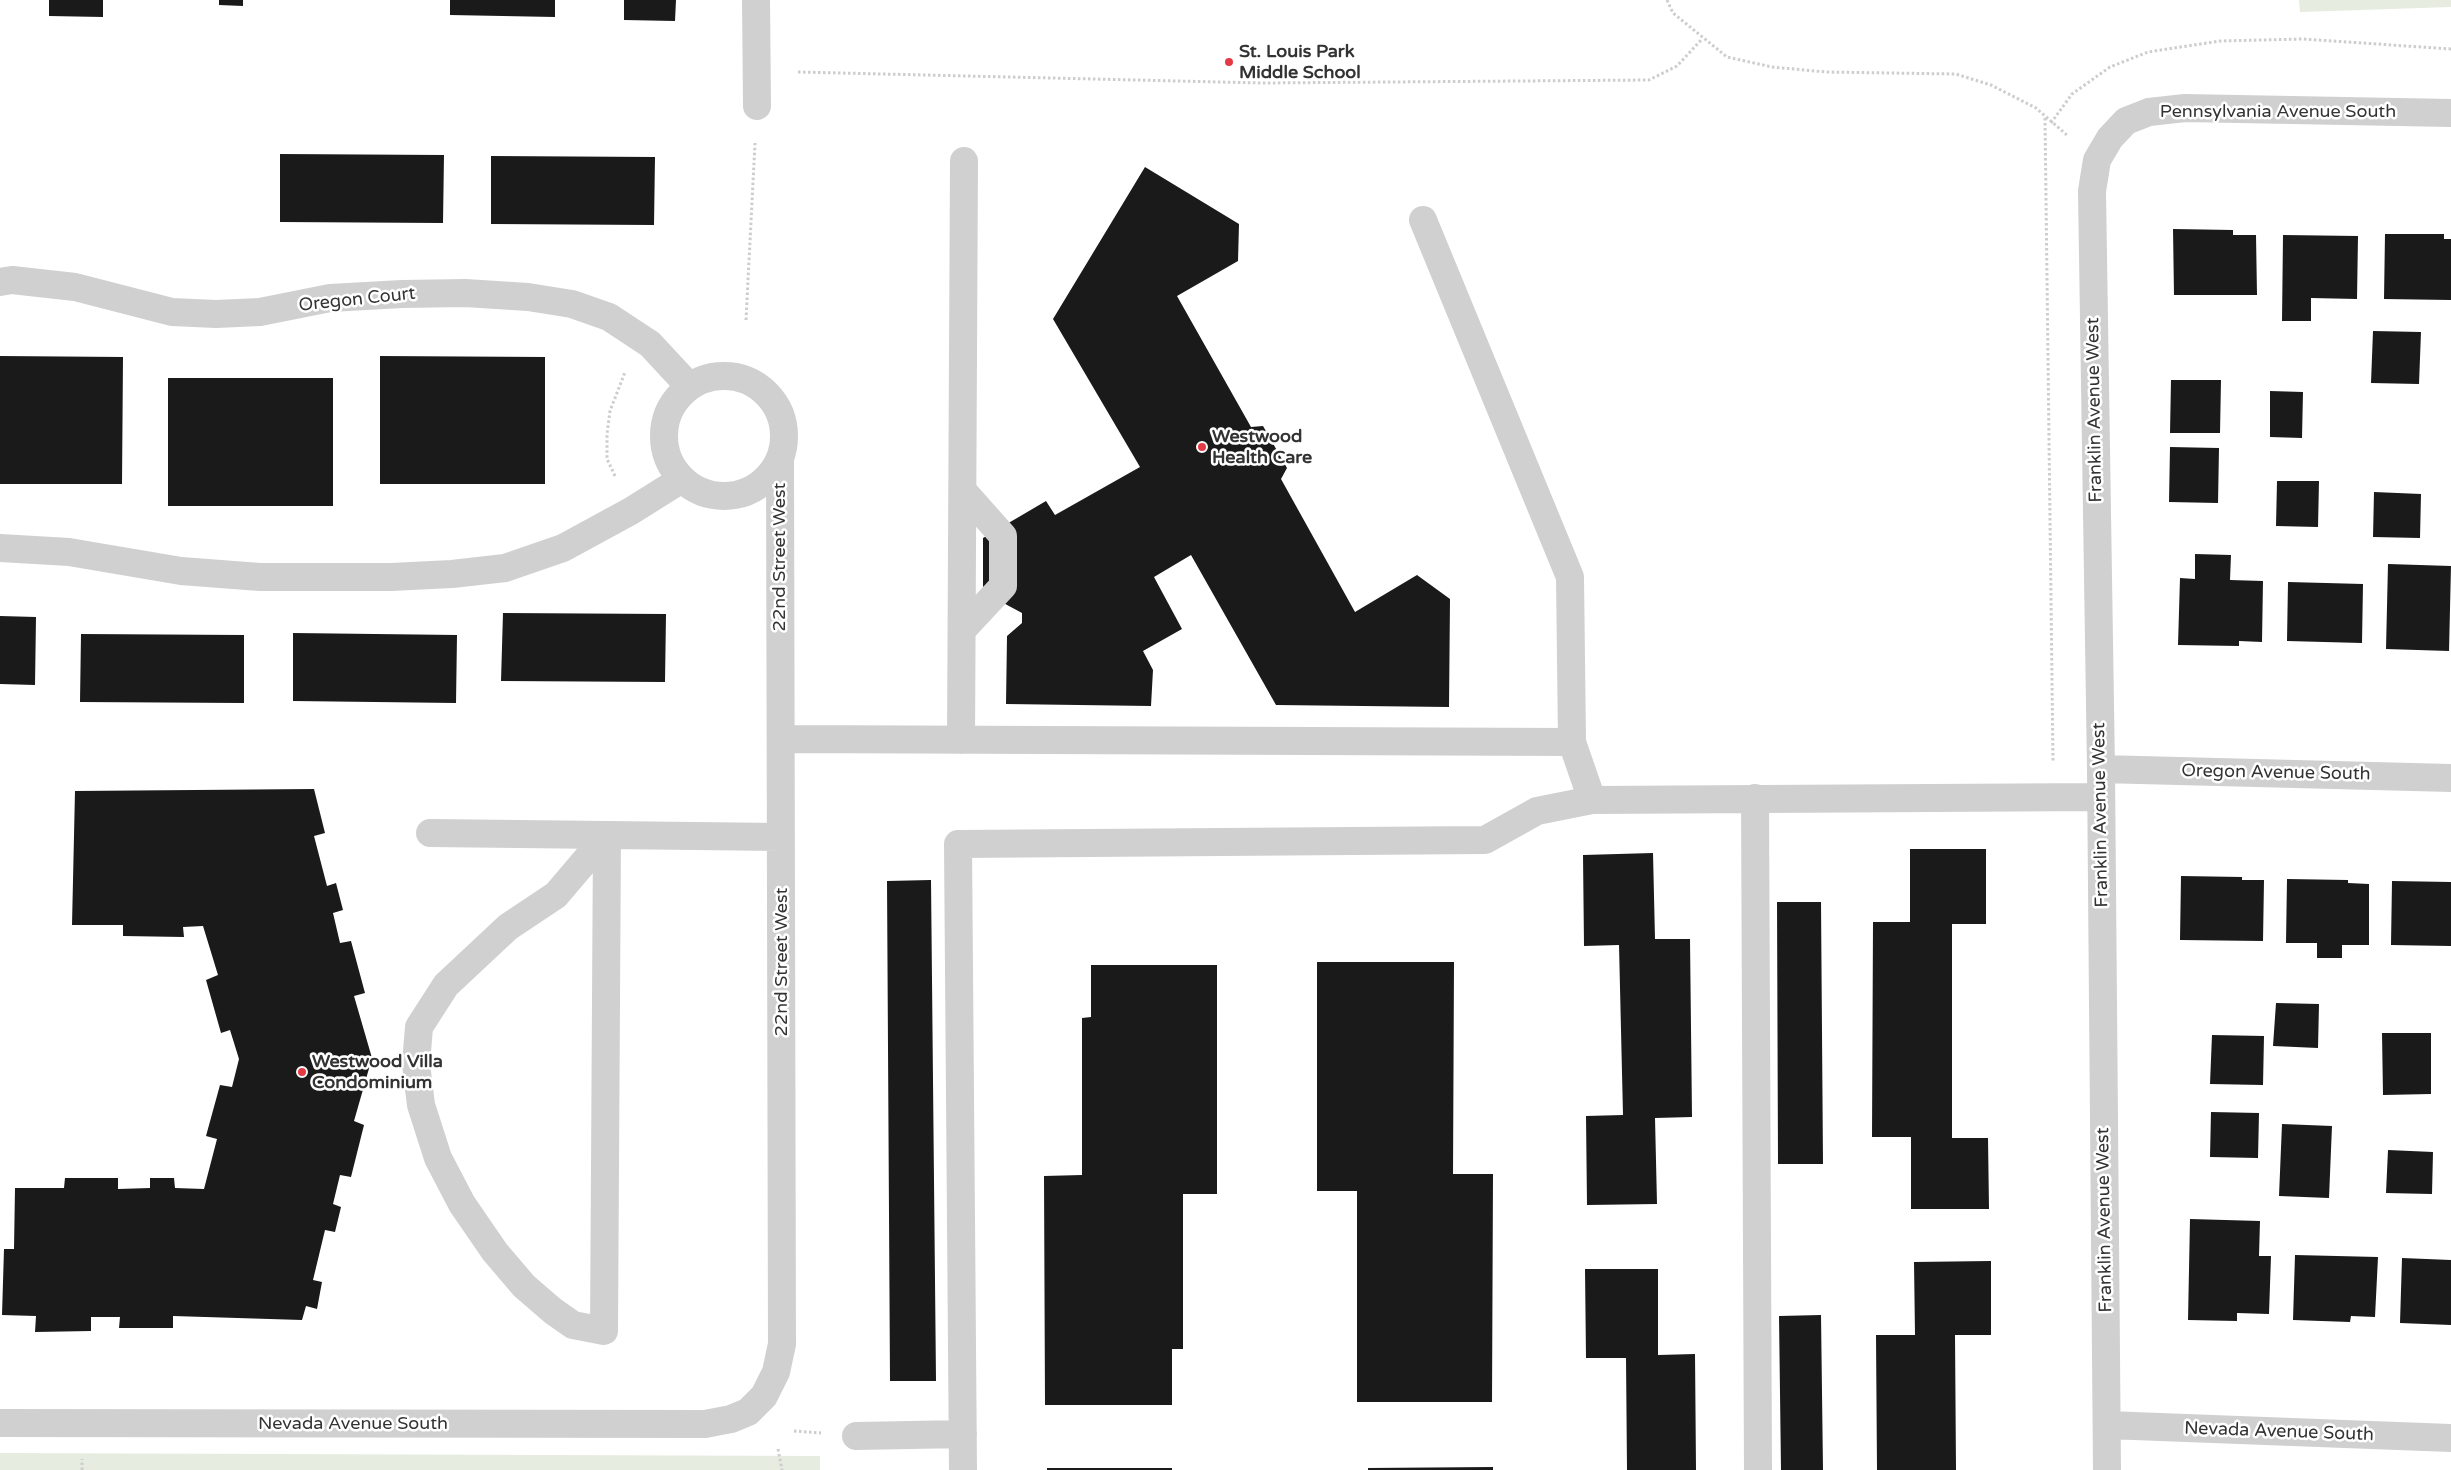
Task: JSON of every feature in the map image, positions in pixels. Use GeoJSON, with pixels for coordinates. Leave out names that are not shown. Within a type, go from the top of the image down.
{"type":"FeatureCollection","features":[{"type":"Feature","properties":{"kind":"street"},"geometry":{"type":"LineString","coordinates":[[756,0],[757,106]]}},
{"type":"Feature","properties":{"kind":"street","name":"Pennsylvania Avenue South"},"geometry":{"type":"LineString","coordinates":[[2097,160],[2110,138],[2126,121],[2149,112],[2185,108],[2451,113]]}},
{"type":"Feature","properties":{"kind":"street","name":"Franklin Avenue West"},"geometry":{"type":"LineString","coordinates":[[2097,160],[2092,191],[2101,769],[2107,1470]]}},
{"type":"Feature","properties":{"kind":"street"},"geometry":{"type":"LineString","coordinates":[[962,740],[964,161]]}},
{"type":"Feature","properties":{"kind":"street"},"geometry":{"type":"LineString","coordinates":[[1423,220],[1570,578],[1572,742],[1592,800]]}},
{"type":"Feature","properties":{"kind":"street","name":"Oregon Court"},"geometry":{"type":"LineString","coordinates":[[0,282],[12,280],[75,287],[172,312],[216,314],[260,312],[330,298],[402,294],[465,293],[563,302],[609,317],[650,344],[689,386]]}},
{"type":"Feature","properties":{"kind":"street"},"geometry":{"type":"LineString","coordinates":[[726,375],[744,379],[762,388],[774,402],[782,420],[785,439],[780,458],[770,475],[755,488],[737,495],[717,496],[698,491],[682,479],[671,465],[665,448],[664,430],[668,414],[677,398],[689,386],[707,378],[726,375]]}},
{"type":"Feature","properties":{"kind":"street","name":"22nd Street West"},"geometry":{"type":"LineString","coordinates":[[705,1424],[731,1419],[748,1412],[758,1402],[776,1372],[782,1344],[780,458]]}},
{"type":"Feature","properties":{"kind":"street"},"geometry":{"type":"LineString","coordinates":[[0,548],[69,552],[181,571],[260,577],[391,578],[452,574],[505,568],[563,548],[682,479]]}},
{"type":"Feature","properties":{"kind":"street"},"geometry":{"type":"LineString","coordinates":[[962,630],[1003,586],[1003,536],[963,491]]}},
{"type":"Feature","properties":{"kind":"street"},"geometry":{"type":"LineString","coordinates":[[781,739],[1572,742]]}},
{"type":"Feature","properties":{"kind":"street","name":"Oregon Avenue South"},"geometry":{"type":"LineString","coordinates":[[2101,769],[2451,778]]}},
{"type":"Feature","properties":{"kind":"street"},"geometry":{"type":"LineString","coordinates":[[964,1470],[958,844],[1485,840],[1537,811],[1592,800],[2101,797]]}},
{"type":"Feature","properties":{"kind":"street"},"geometry":{"type":"LineString","coordinates":[[1755,798],[1758,1470]]}},
{"type":"Feature","properties":{"kind":"street"},"geometry":{"type":"LineString","coordinates":[[430,833],[781,837]]}},
{"type":"Feature","properties":{"kind":"street"},"geometry":{"type":"LineString","coordinates":[[607,835],[607,885],[604,1331],[573,1325],[553,1311],[524,1286],[495,1252],[462,1204],[438,1158],[422,1105],[416,1064],[419,1027],[446,985],[508,927],[556,895],[607,835]]}},
{"type":"Feature","properties":{"kind":"street","name":"Nevada Avenue South"},"geometry":{"type":"LineString","coordinates":[[0,1423],[705,1424]]}},
{"type":"Feature","properties":{"kind":"street","name":"Nevada Avenue South"},"geometry":{"type":"LineString","coordinates":[[2107,1425],[2451,1438]]}},
{"type":"Feature","properties":{"kind":"street"},"geometry":{"type":"LineString","coordinates":[[856,1436],[963,1434]]}},
{"type":"Feature","properties":{"kind":"path"},"geometry":{"type":"LineString","coordinates":[[1667,0],[1673,12],[1702,39],[1727,57],[1772,67],[1826,72],[1956,74],[1991,85],[2036,108],[2051,123],[2072,94],[2110,66],[2148,52],[2220,41],[2303,39],[2451,49]]}},
{"type":"Feature","properties":{"kind":"path"},"geometry":{"type":"LineString","coordinates":[[798,72],[1262,83],[1649,80],[1676,66],[1702,39]]}},
{"type":"Feature","properties":{"kind":"path"},"geometry":{"type":"LineString","coordinates":[[746,320],[757,106]]}},
{"type":"Feature","properties":{"kind":"path"},"geometry":{"type":"LineString","coordinates":[[2045,118],[2053,767]]}},
{"type":"Feature","properties":{"kind":"path"},"geometry":{"type":"LineString","coordinates":[[627,369],[610,411],[608,459],[616,480],[638,506]]}},
{"type":"Feature","properties":{"kind":"path"},"geometry":{"type":"LineString","coordinates":[[778,1449],[782,1470]]}},
{"type":"Feature","properties":{"kind":"shaded area"},"geometry":{"type":"Polygon","coordinates":[[[2299,0],[2451,0],[2451,7],[2300,12],[2299,0]]]}},
{"type":"Feature","properties":{"kind":"shaded area"},"geometry":{"type":"Polygon","coordinates":[[[0,1453],[820,1456],[820,1470],[0,1470],[0,1453]]]}},
{"type":"Feature","properties":{"kind":"building"},"geometry":{"type":"Polygon","coordinates":[[[49,0],[103,0],[103,17],[49,16],[49,0]]]}},
{"type":"Feature","properties":{"kind":"building"},"geometry":{"type":"Polygon","coordinates":[[[219,0],[243,0],[243,6],[219,5],[219,0]]]}},
{"type":"Feature","properties":{"kind":"building"},"geometry":{"type":"Polygon","coordinates":[[[450,0],[555,0],[555,17],[450,15],[450,0]]]}},
{"type":"Feature","properties":{"kind":"building"},"geometry":{"type":"Polygon","coordinates":[[[624,0],[676,0],[675,21],[624,20],[624,0]]]}},
{"type":"Feature","properties":{"kind":"building"},"geometry":{"type":"Polygon","coordinates":[[[280,154],[444,155],[443,223],[280,222],[280,154]]]}},
{"type":"Feature","properties":{"kind":"building"},"geometry":{"type":"Polygon","coordinates":[[[491,156],[655,157],[654,225],[491,224],[491,156]]]}},
{"type":"Feature","properties":{"kind":"building","name":"Westwood Health Care"},"geometry":{"type":"Polygon","coordinates":[[[1145,167],[1239,224],[1238,261],[1177,296],[1251,427],[1263,426],[1287,468],[1281,479],[1355,612],[1417,575],[1450,599],[1449,707],[1276,705],[1191,555],[1154,577],[1182,629],[1143,651],[1153,670],[1151,706],[1006,704],[1007,636],[1022,623],[1022,613],[983,592],[983,538],[1046,501],[1055,515],[1140,467],[1053,319],[1145,167]]]}},
{"type":"Feature","properties":{"kind":"building"},"geometry":{"type":"Polygon","coordinates":[[[2173,229],[2233,230],[2233,235],[2256,235],[2257,295],[2174,295],[2173,229]]]}},
{"type":"Feature","properties":{"kind":"building"},"geometry":{"type":"Polygon","coordinates":[[[2385,234],[2444,234],[2444,239],[2451,239],[2451,300],[2384,299],[2385,234]]]}},
{"type":"Feature","properties":{"kind":"building"},"geometry":{"type":"Polygon","coordinates":[[[2283,235],[2358,236],[2357,299],[2311,298],[2311,321],[2282,321],[2283,235]]]}},
{"type":"Feature","properties":{"kind":"building"},"geometry":{"type":"Polygon","coordinates":[[[2373,331],[2421,332],[2419,384],[2371,383],[2373,331]]]}},
{"type":"Feature","properties":{"kind":"building"},"geometry":{"type":"Polygon","coordinates":[[[0,356],[123,357],[122,484],[0,484],[0,356]]]}},
{"type":"Feature","properties":{"kind":"building"},"geometry":{"type":"Polygon","coordinates":[[[380,356],[545,357],[545,484],[380,484],[380,356]]]}},
{"type":"Feature","properties":{"kind":"building"},"geometry":{"type":"Polygon","coordinates":[[[168,378],[333,378],[333,506],[168,506],[168,378]]]}},
{"type":"Feature","properties":{"kind":"building"},"geometry":{"type":"Polygon","coordinates":[[[2171,380],[2221,380],[2220,433],[2170,433],[2171,380]]]}},
{"type":"Feature","properties":{"kind":"building"},"geometry":{"type":"Polygon","coordinates":[[[2270,391],[2303,392],[2302,438],[2270,437],[2270,391]]]}},
{"type":"Feature","properties":{"kind":"building"},"geometry":{"type":"Polygon","coordinates":[[[2170,447],[2219,448],[2218,503],[2169,502],[2170,447]]]}},
{"type":"Feature","properties":{"kind":"building"},"geometry":{"type":"Polygon","coordinates":[[[2277,481],[2319,481],[2318,527],[2276,526],[2277,481]]]}},
{"type":"Feature","properties":{"kind":"building"},"geometry":{"type":"Polygon","coordinates":[[[2374,492],[2421,494],[2420,538],[2373,537],[2374,492]]]}},
{"type":"Feature","properties":{"kind":"building"},"geometry":{"type":"Polygon","coordinates":[[[2195,554],[2231,555],[2230,580],[2263,581],[2262,642],[2239,641],[2239,646],[2178,645],[2180,578],[2195,579],[2195,554]]]}},
{"type":"Feature","properties":{"kind":"building"},"geometry":{"type":"Polygon","coordinates":[[[2388,564],[2451,566],[2449,651],[2386,649],[2388,564]]]}},
{"type":"Feature","properties":{"kind":"building"},"geometry":{"type":"Polygon","coordinates":[[[2288,582],[2363,584],[2362,643],[2287,641],[2288,582]]]}},
{"type":"Feature","properties":{"kind":"building"},"geometry":{"type":"Polygon","coordinates":[[[503,613],[666,614],[665,682],[501,681],[503,613]]]}},
{"type":"Feature","properties":{"kind":"building"},"geometry":{"type":"Polygon","coordinates":[[[0,616],[36,617],[35,685],[0,684],[0,616]]]}},
{"type":"Feature","properties":{"kind":"building"},"geometry":{"type":"Polygon","coordinates":[[[293,633],[457,635],[456,703],[293,701],[293,633]]]}},
{"type":"Feature","properties":{"kind":"building"},"geometry":{"type":"Polygon","coordinates":[[[81,634],[244,635],[244,703],[80,702],[81,634]]]}},
{"type":"Feature","properties":{"kind":"building","name":"Westwood Villa Condominium"},"geometry":{"type":"Polygon","coordinates":[[[314,789],[325,833],[314,836],[327,886],[336,883],[343,910],[333,913],[340,943],[351,941],[365,993],[354,996],[372,1058],[354,1121],[364,1125],[351,1177],[340,1175],[333,1204],[341,1207],[335,1232],[325,1230],[313,1280],[322,1282],[317,1309],[306,1306],[302,1320],[173,1316],[173,1328],[119,1328],[120,1317],[91,1317],[91,1331],[35,1332],[36,1316],[2,1315],[4,1249],[14,1249],[15,1188],[64,1188],[65,1178],[118,1178],[118,1189],[150,1188],[150,1178],[174,1178],[175,1188],[204,1189],[217,1139],[206,1136],[220,1085],[232,1087],[239,1059],[230,1030],[221,1033],[206,980],[218,975],[203,926],[183,927],[184,937],[123,936],[123,925],[72,925],[75,791],[314,789]]]}},
{"type":"Feature","properties":{"kind":"building"},"geometry":{"type":"Polygon","coordinates":[[[1910,849],[1986,849],[1986,924],[1952,924],[1952,1138],[1988,1138],[1989,1209],[1911,1209],[1911,1137],[1872,1137],[1873,922],[1910,922],[1910,849]]]}},
{"type":"Feature","properties":{"kind":"building"},"geometry":{"type":"Polygon","coordinates":[[[1653,853],[1655,939],[1690,939],[1692,1117],[1655,1118],[1657,1204],[1587,1205],[1586,1116],[1623,1115],[1619,945],[1584,946],[1583,855],[1653,853]]]}},
{"type":"Feature","properties":{"kind":"building"},"geometry":{"type":"Polygon","coordinates":[[[2181,876],[2242,877],[2242,880],[2264,880],[2263,941],[2180,940],[2181,876]]]}},
{"type":"Feature","properties":{"kind":"building"},"geometry":{"type":"Polygon","coordinates":[[[2287,879],[2348,880],[2348,883],[2369,884],[2369,945],[2342,945],[2342,958],[2317,958],[2317,943],[2286,943],[2287,879]]]}},
{"type":"Feature","properties":{"kind":"building"},"geometry":{"type":"Polygon","coordinates":[[[931,880],[936,1381],[890,1381],[887,881],[931,880]]]}},
{"type":"Feature","properties":{"kind":"building"},"geometry":{"type":"Polygon","coordinates":[[[2392,881],[2451,882],[2451,946],[2391,945],[2392,881]]]}},
{"type":"Feature","properties":{"kind":"building"},"geometry":{"type":"Polygon","coordinates":[[[1777,902],[1821,902],[1823,1164],[1778,1164],[1777,902]]]}},
{"type":"Feature","properties":{"kind":"building"},"geometry":{"type":"Polygon","coordinates":[[[1317,962],[1454,962],[1453,1174],[1493,1174],[1492,1402],[1357,1402],[1357,1191],[1317,1191],[1317,962]]]}},
{"type":"Feature","properties":{"kind":"building"},"geometry":{"type":"Polygon","coordinates":[[[1091,965],[1217,965],[1217,1194],[1183,1194],[1183,1349],[1172,1349],[1172,1405],[1045,1405],[1044,1176],[1082,1175],[1082,1018],[1091,1017],[1091,965]]]}},
{"type":"Feature","properties":{"kind":"building"},"geometry":{"type":"Polygon","coordinates":[[[2276,1003],[2319,1004],[2318,1048],[2273,1046],[2276,1003]]]}},
{"type":"Feature","properties":{"kind":"building"},"geometry":{"type":"Polygon","coordinates":[[[2382,1033],[2431,1033],[2431,1094],[2383,1095],[2382,1033]]]}},
{"type":"Feature","properties":{"kind":"building"},"geometry":{"type":"Polygon","coordinates":[[[2212,1035],[2264,1036],[2263,1085],[2210,1084],[2212,1035]]]}},
{"type":"Feature","properties":{"kind":"building"},"geometry":{"type":"Polygon","coordinates":[[[2211,1112],[2259,1113],[2258,1158],[2210,1157],[2211,1112]]]}},
{"type":"Feature","properties":{"kind":"building"},"geometry":{"type":"Polygon","coordinates":[[[2282,1124],[2332,1126],[2329,1198],[2279,1196],[2282,1124]]]}},
{"type":"Feature","properties":{"kind":"building"},"geometry":{"type":"Polygon","coordinates":[[[2388,1150],[2433,1152],[2432,1194],[2386,1193],[2388,1150]]]}},
{"type":"Feature","properties":{"kind":"building"},"geometry":{"type":"Polygon","coordinates":[[[2190,1219],[2260,1221],[2259,1256],[2271,1256],[2269,1314],[2237,1313],[2237,1321],[2188,1320],[2190,1219]]]}},
{"type":"Feature","properties":{"kind":"building"},"geometry":{"type":"Polygon","coordinates":[[[2295,1255],[2378,1257],[2375,1317],[2351,1316],[2350,1322],[2293,1320],[2295,1255]]]}},
{"type":"Feature","properties":{"kind":"building"},"geometry":{"type":"Polygon","coordinates":[[[2402,1258],[2451,1260],[2451,1325],[2400,1323],[2402,1258]]]}},
{"type":"Feature","properties":{"kind":"building"},"geometry":{"type":"Polygon","coordinates":[[[1991,1261],[1991,1335],[1955,1335],[1956,1470],[1877,1470],[1876,1335],[1915,1335],[1914,1262],[1991,1261]]]}},
{"type":"Feature","properties":{"kind":"building"},"geometry":{"type":"Polygon","coordinates":[[[1585,1269],[1658,1269],[1658,1355],[1695,1354],[1696,1470],[1627,1470],[1626,1358],[1586,1358],[1585,1269]]]}},
{"type":"Feature","properties":{"kind":"building"},"geometry":{"type":"Polygon","coordinates":[[[1821,1315],[1823,1470],[1781,1470],[1779,1316],[1821,1315]]]}},
{"type":"Feature","properties":{"kind":"building"},"geometry":{"type":"Polygon","coordinates":[[[1493,1467],[1493,1470],[1368,1470],[1368,1468],[1493,1467]]]}},
{"type":"Feature","properties":{"kind":"building"},"geometry":{"type":"Polygon","coordinates":[[[1047,1468],[1172,1468],[1172,1470],[1047,1470],[1047,1468]]]}},
{"type":"Feature","properties":{"kind":"place","name":"St. Louis Park Middle School"},"geometry":{"type":"Point","coordinates":[1229,62]}},
{"type":"Feature","properties":{"kind":"place","name":"Westwood Health Care"},"geometry":{"type":"Point","coordinates":[1202,447]}},
{"type":"Feature","properties":{"kind":"place","name":"Westwood Villa Condominium"},"geometry":{"type":"Point","coordinates":[302,1072]}}]}
